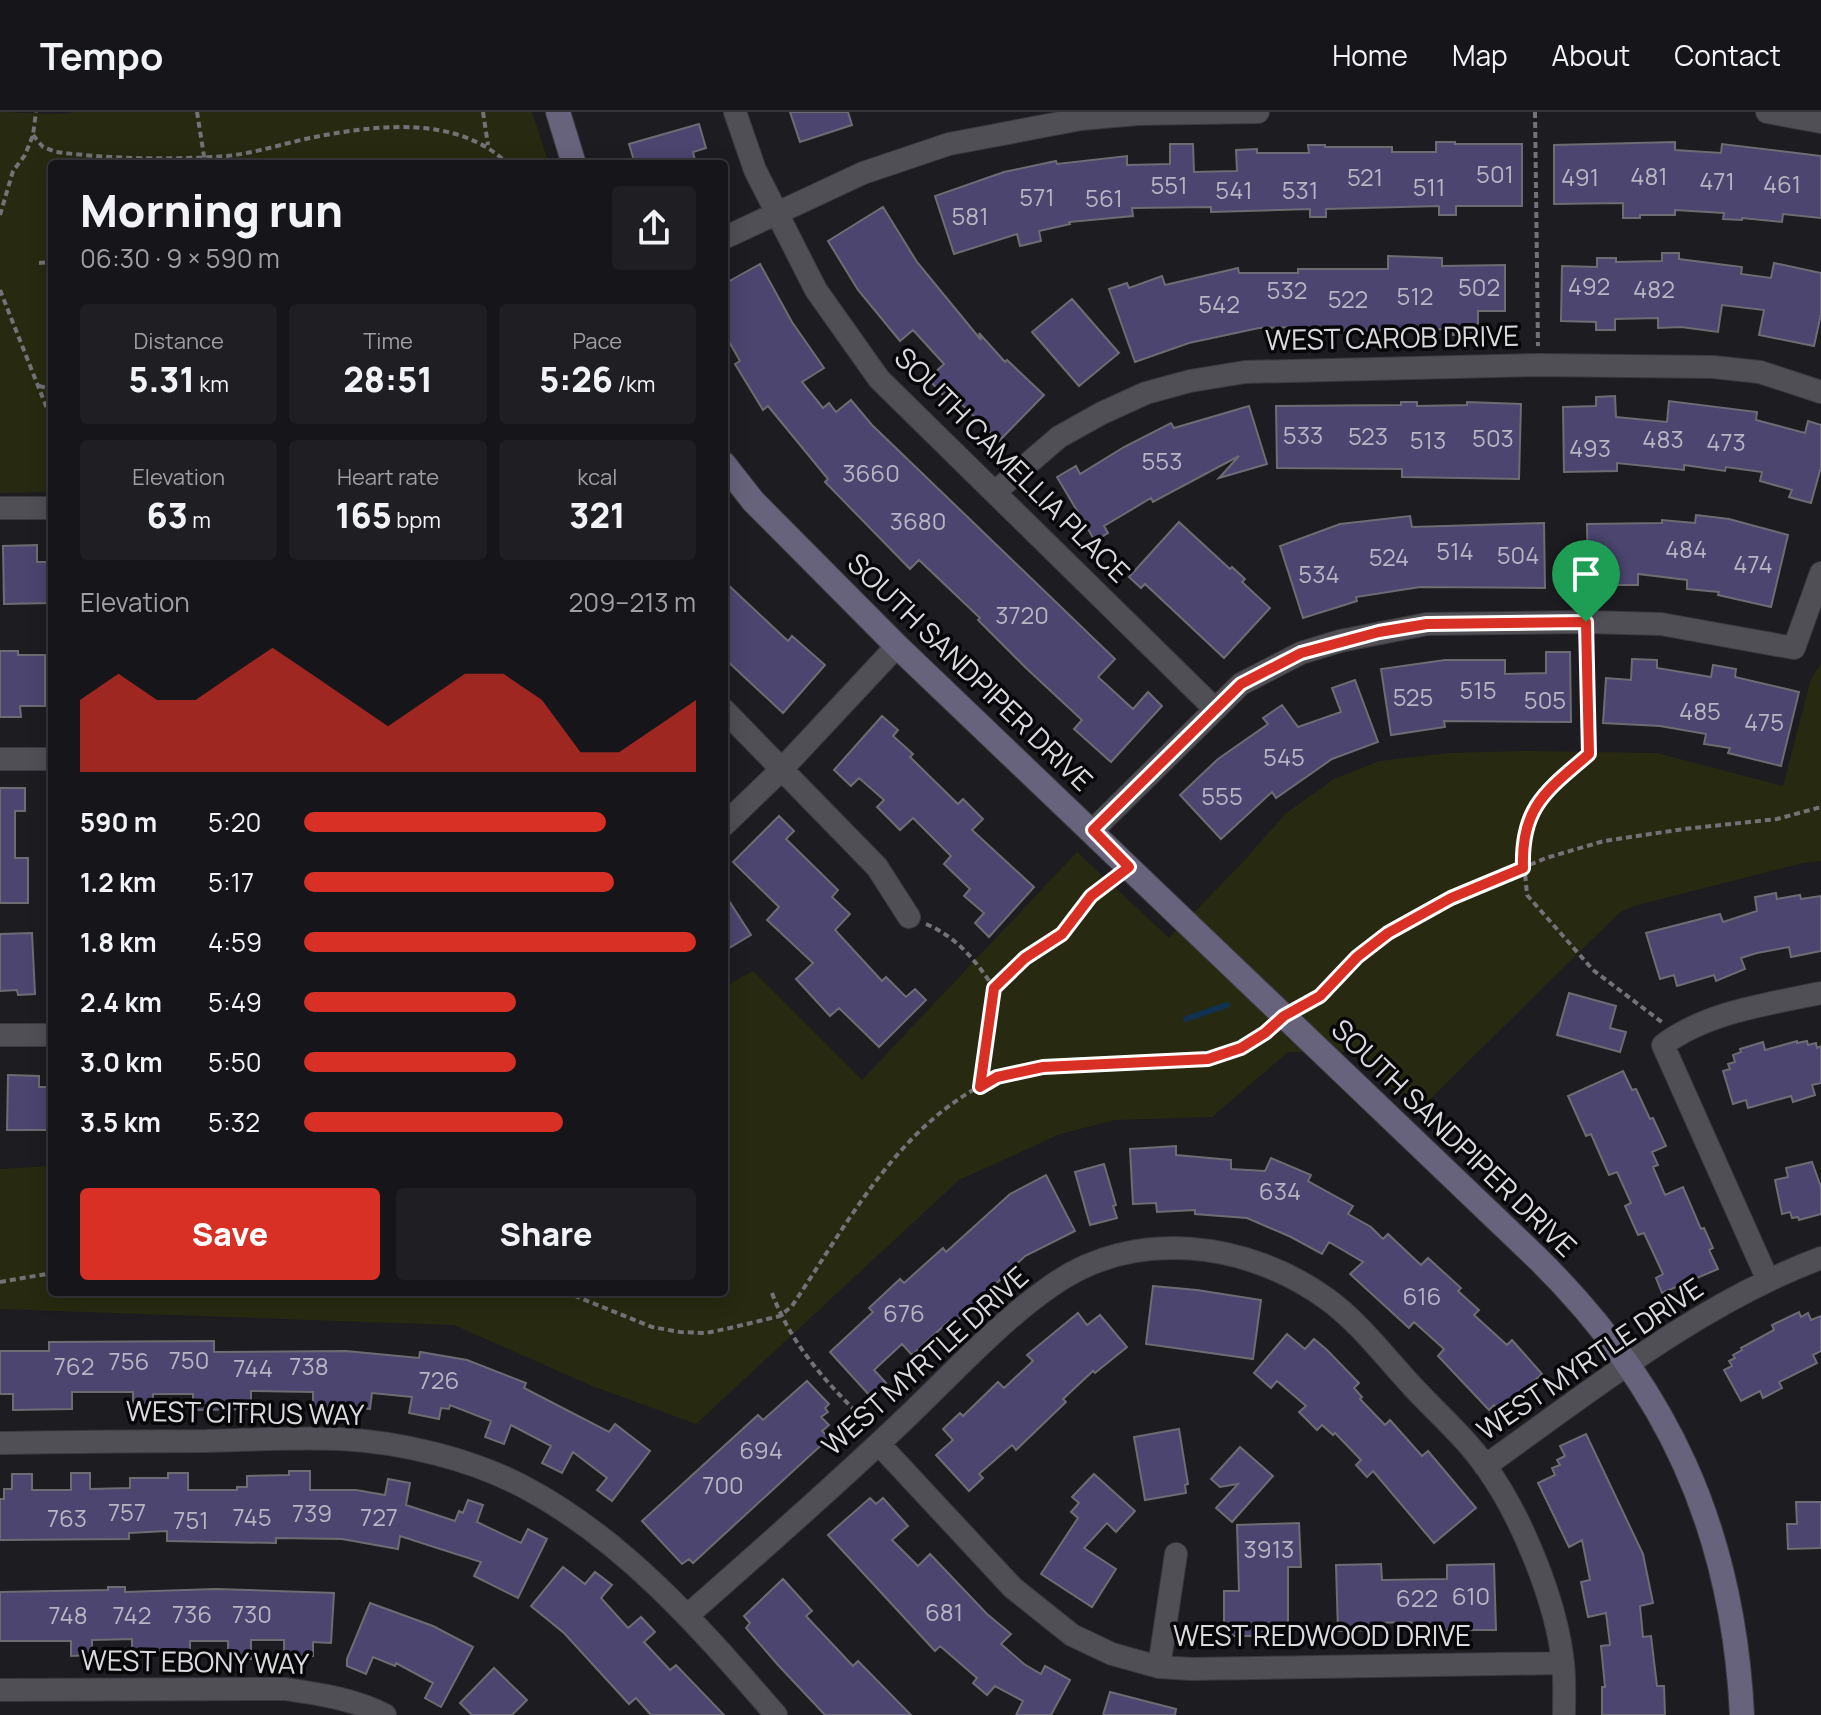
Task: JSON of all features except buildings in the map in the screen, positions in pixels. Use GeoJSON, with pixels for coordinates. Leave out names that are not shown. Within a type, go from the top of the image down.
{"type":"FeatureCollection","features":[{"type":"Feature","properties":{"kind":"street"},"geometry":{"type":"LineString","coordinates":[[558,112],[573,160]]}},
{"type":"Feature","properties":{"kind":"street","name":"SOUTH CAMELLIA PLACE"},"geometry":{"type":"LineString","coordinates":[[735,112],[755,170],[816,290],[879,379],[1215,709]]}},
{"type":"Feature","properties":{"kind":"street"},"geometry":{"type":"LineString","coordinates":[[728,236],[863,173],[949,144],[1080,115],[1258,112]]}},
{"type":"Feature","properties":{"kind":"street"},"geometry":{"type":"LineString","coordinates":[[1767,112],[1821,122]]}},
{"type":"Feature","properties":{"kind":"street","name":"WEST CAROB DRIVE"},"geometry":{"type":"LineString","coordinates":[[995,492],[1059,437],[1102,413],[1146,393],[1190,381],[1245,372],[1539,365],[1713,367],[1760,372],[1821,392]]}},
{"type":"Feature","properties":{"kind":"street","name":"SOUTH SANDPIPER DRIVE"},"geometry":{"type":"LineString","coordinates":[[728,469],[753,501],[897,646],[1570,1289],[1629,1364],[1678,1448],[1715,1541],[1734,1621],[1742,1715]]}},
{"type":"Feature","properties":{"kind":"street"},"geometry":{"type":"LineString","coordinates":[[0,508],[48,508]]}},
{"type":"Feature","properties":{"kind":"street"},"geometry":{"type":"LineString","coordinates":[[1093,830],[1241,684],[1301,653],[1366,635],[1427,624],[1586,622],[1661,624],[1794,648],[1821,573]]}},
{"type":"Feature","properties":{"kind":"street"},"geometry":{"type":"LineString","coordinates":[[728,821],[783,768],[897,646]]}},
{"type":"Feature","properties":{"kind":"street"},"geometry":{"type":"LineString","coordinates":[[728,714],[877,867],[909,917]]}},
{"type":"Feature","properties":{"kind":"street"},"geometry":{"type":"LineString","coordinates":[[0,759],[48,759]]}},
{"type":"Feature","properties":{"kind":"street"},"geometry":{"type":"LineString","coordinates":[[1767,1278],[1670,1040],[1715,1019],[1821,993]]}},
{"type":"Feature","properties":{"kind":"street"},"geometry":{"type":"LineString","coordinates":[[0,1035],[48,1035]]}},
{"type":"Feature","properties":{"kind":"street","name":"WEST MYRTLE DRIVE"},"geometry":{"type":"LineString","coordinates":[[688,1615],[882,1442],[1010,1319],[1052,1285],[1089,1264],[1114,1256],[1179,1247],[1211,1249],[1251,1259],[1287,1275],[1328,1300],[1359,1328],[1485,1466],[1629,1364],[1767,1278],[1821,1258]]}},
{"type":"Feature","properties":{"kind":"street","name":"WEST CITRUS WAY"},"geometry":{"type":"LineString","coordinates":[[0,1443],[341,1439],[406,1448],[466,1463],[526,1487],[628,1559],[688,1615],[776,1715]]}},
{"type":"Feature","properties":{"kind":"street","name":"WEST REDWOOD DRIVE"},"geometry":{"type":"LineString","coordinates":[[882,1442],[1013,1588],[1072,1635],[1112,1654],[1159,1667],[1192,1669],[1563,1663]]}},
{"type":"Feature","properties":{"kind":"street"},"geometry":{"type":"LineString","coordinates":[[1485,1466],[1510,1506],[1551,1603],[1563,1663],[1564,1715]]}},
{"type":"Feature","properties":{"kind":"street"},"geometry":{"type":"LineString","coordinates":[[1159,1667],[1176,1554]]}},
{"type":"Feature","properties":{"kind":"street","name":"WEST EBONY WAY"},"geometry":{"type":"LineString","coordinates":[[0,1690],[285,1689],[329,1695],[385,1715]]}},
{"type":"Feature","properties":{"kind":"path"},"geometry":{"type":"LineString","coordinates":[[0,215],[13,171],[25,155],[33,135],[36,112]]}},
{"type":"Feature","properties":{"kind":"path"},"geometry":{"type":"LineString","coordinates":[[197,112],[202,160]]}},
{"type":"Feature","properties":{"kind":"path"},"geometry":{"type":"LineString","coordinates":[[483,112],[488,147]]}},
{"type":"Feature","properties":{"kind":"path"},"geometry":{"type":"LineString","coordinates":[[1535,112],[1539,365]]}},
{"type":"Feature","properties":{"kind":"path"},"geometry":{"type":"LineString","coordinates":[[33,135],[43,147],[64,153],[129,157],[204,156],[244,154],[341,132],[408,128],[446,131],[488,147],[503,160]]}},
{"type":"Feature","properties":{"kind":"path"},"geometry":{"type":"LineString","coordinates":[[39,263],[48,262]]}},
{"type":"Feature","properties":{"kind":"path"},"geometry":{"type":"LineString","coordinates":[[0,290],[48,412]]}},
{"type":"Feature","properties":{"kind":"path"},"geometry":{"type":"LineString","coordinates":[[38,386],[48,388]]}},
{"type":"Feature","properties":{"kind":"path"},"geometry":{"type":"LineString","coordinates":[[1586,622],[1589,754],[1546,790],[1535,808],[1522,839],[1527,895],[1593,970],[1670,1040]]}},
{"type":"Feature","properties":{"kind":"path"},"geometry":{"type":"LineString","coordinates":[[575,1296],[652,1327],[680,1332],[706,1333],[780,1316],[792,1306],[887,1163],[957,1100],[997,1077],[1043,1067],[1208,1059],[1241,1048],[1284,1016],[1320,996],[1357,957],[1388,933],[1451,898],[1546,858],[1604,841],[1777,819],[1821,807]]}},
{"type":"Feature","properties":{"kind":"path"},"geometry":{"type":"LineString","coordinates":[[980,1087],[994,988],[1025,958],[1062,934],[1091,896],[1129,867]]}},
{"type":"Feature","properties":{"kind":"path"},"geometry":{"type":"LineString","coordinates":[[909,917],[945,932],[976,961],[994,988]]}},
{"type":"Feature","properties":{"kind":"path"},"geometry":{"type":"LineString","coordinates":[[0,1282],[48,1274]]}},
{"type":"Feature","properties":{"kind":"path"},"geometry":{"type":"LineString","coordinates":[[772,1293],[780,1316],[809,1362],[882,1442]]}},
{"type":"Feature","properties":{"kind":"green space"},"geometry":{"type":"Polygon","coordinates":[[[0,112],[532,112],[548,160],[48,160],[48,492],[0,493],[0,112]]]}},
{"type":"Feature","properties":{"kind":"green space"},"geometry":{"type":"Polygon","coordinates":[[[1821,663],[1821,861],[1803,863],[1620,912],[1418,1111],[1353,1052],[1288,1052],[1212,1117],[1115,1120],[1060,1134],[959,1180],[696,1424],[592,1386],[454,1325],[0,1309],[0,1169],[48,1166],[48,1296],[728,1296],[728,985],[753,971],[862,1080],[1077,852],[1169,938],[1285,814],[1334,779],[1380,761],[1448,753],[1657,753],[1783,786],[1811,679],[1821,663]]]}},
{"type":"Feature","properties":{"kind":"waterway"},"geometry":{"type":"LineString","coordinates":[[1186,1019],[1227,1005]]}},
{"type":"Feature","properties":{"kind":"route"},"geometry":{"type":"LineString","coordinates":[[1586,622],[1589,754],[1546,790],[1535,808],[1522,839],[1523,868],[1451,898],[1388,933],[1357,957],[1320,996],[1284,1016],[1241,1048],[1208,1059],[1043,1067],[997,1077],[980,1087],[994,988],[1025,958],[1062,934],[1091,896],[1129,867],[1093,830],[1241,684],[1301,653],[1379,632],[1427,624],[1586,622]]}}]}
